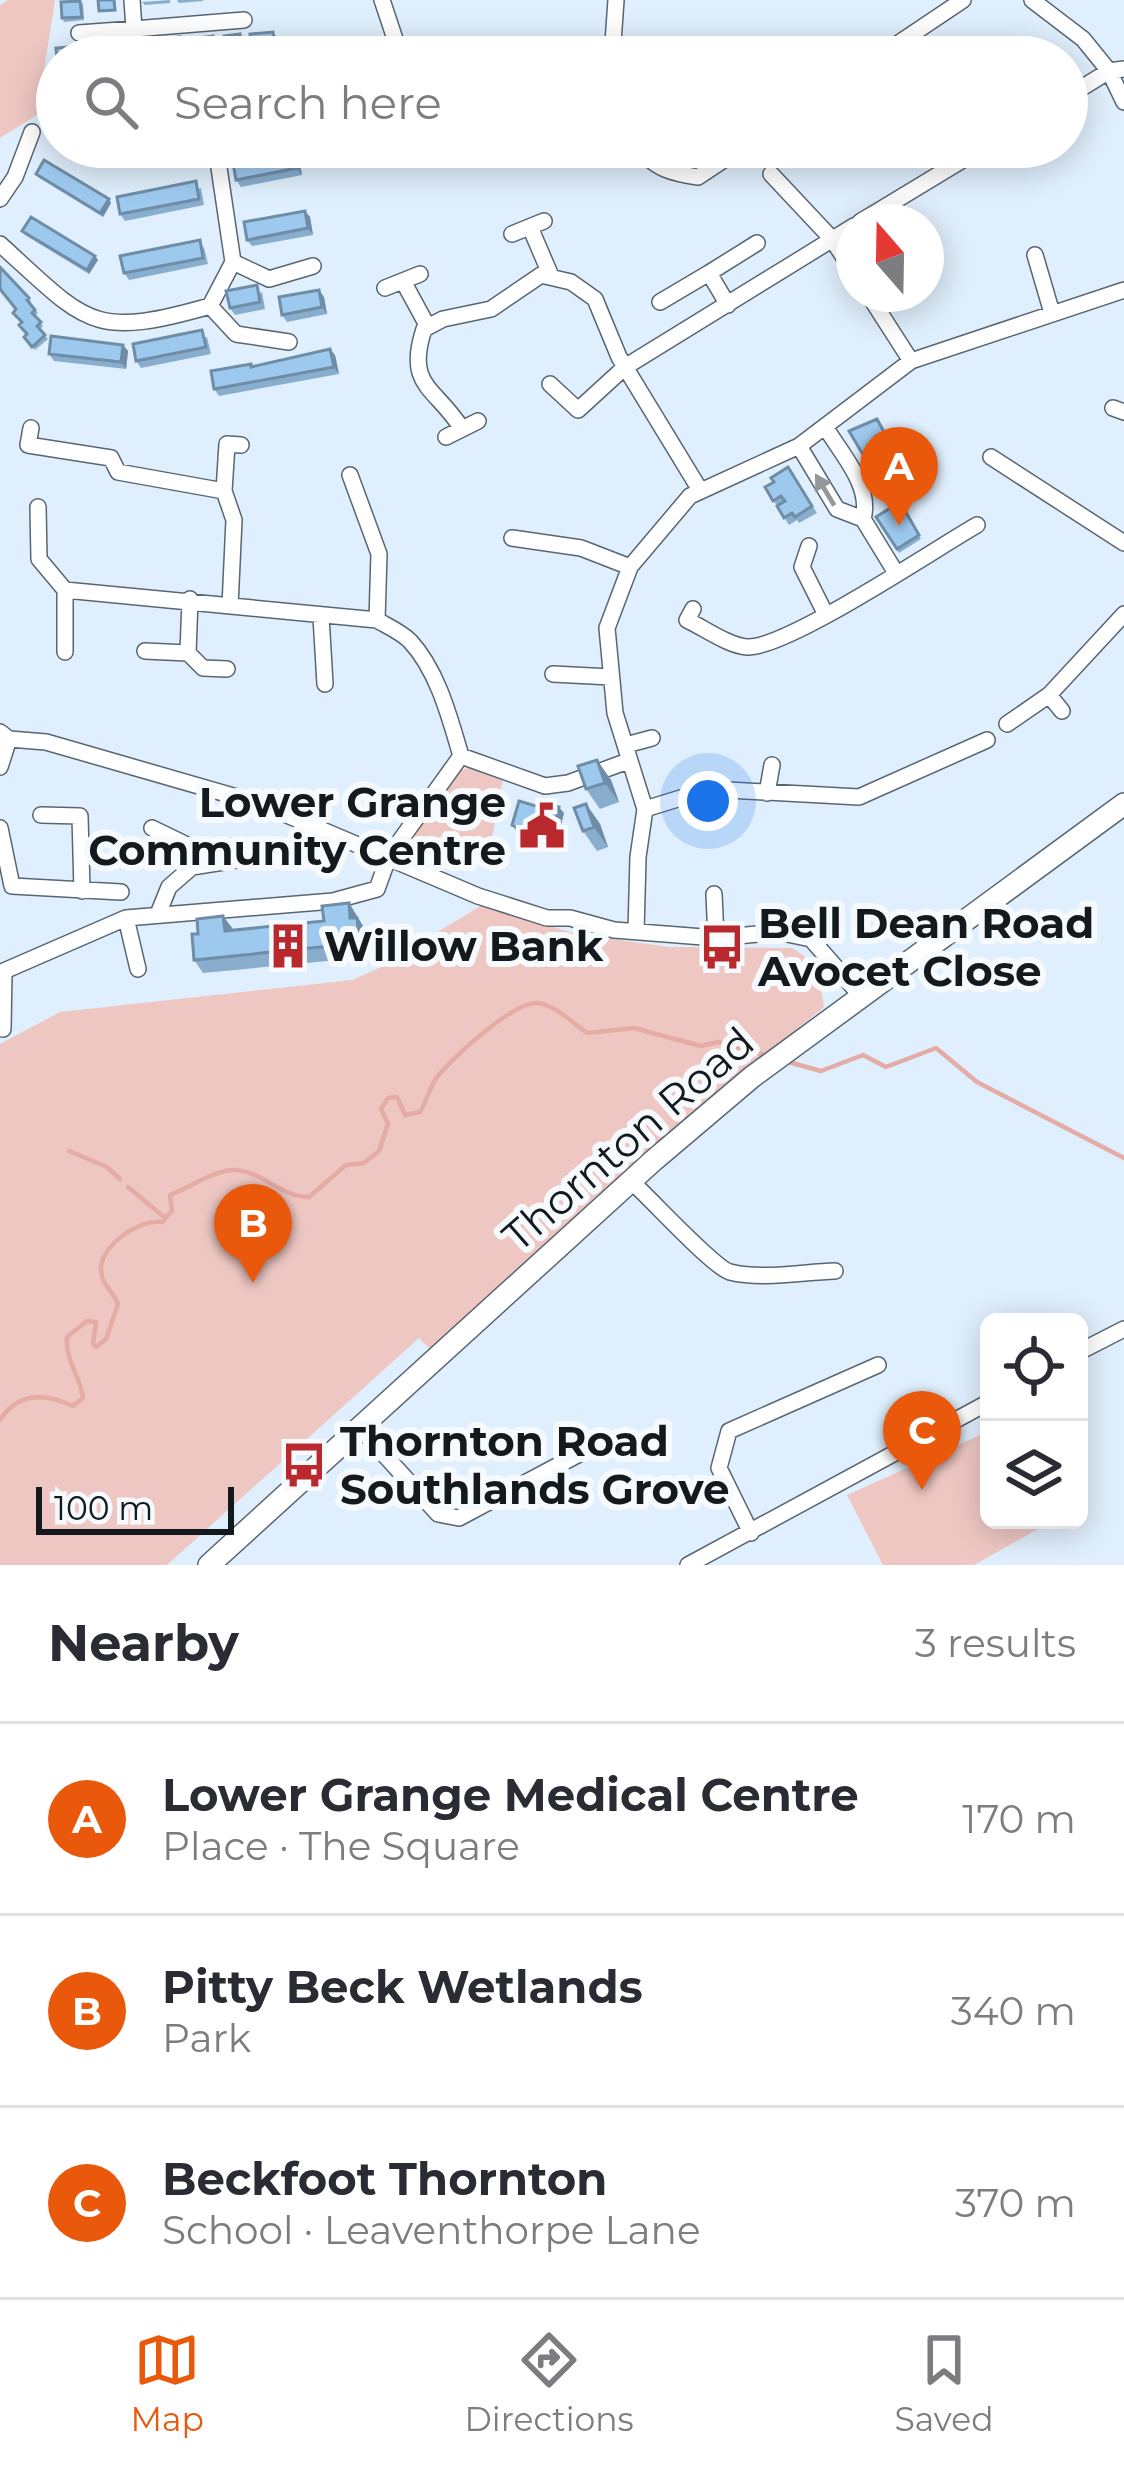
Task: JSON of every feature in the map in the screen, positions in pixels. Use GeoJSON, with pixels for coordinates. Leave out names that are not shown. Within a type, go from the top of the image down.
{"type":"FeatureCollection","features":[{"type":"Feature","properties":{"kind":"main road","name":"Thornton Road"},"geometry":{"type":"LineString","coordinates":[[209,1565],[752,1078],[1124,803]]}},
{"type":"Feature","properties":{"kind":"street"},"geometry":{"type":"LineString","coordinates":[[132,0],[134,29]]}},
{"type":"Feature","properties":{"kind":"street"},"geometry":{"type":"LineString","coordinates":[[382,0],[393,36]]}},
{"type":"Feature","properties":{"kind":"street"},"geometry":{"type":"LineString","coordinates":[[610,36],[616,0]]}},
{"type":"Feature","properties":{"kind":"street"},"geometry":{"type":"LineString","coordinates":[[909,36],[963,0]]}},
{"type":"Feature","properties":{"kind":"street"},"geometry":{"type":"LineString","coordinates":[[1033,0],[1079,36]]}},
{"type":"Feature","properties":{"kind":"street"},"geometry":{"type":"LineString","coordinates":[[79,33],[244,20]]}},
{"type":"Feature","properties":{"kind":"street"},"geometry":{"type":"LineString","coordinates":[[1088,44],[1116,70],[1124,102]]}},
{"type":"Feature","properties":{"kind":"street"},"geometry":{"type":"LineString","coordinates":[[1088,85],[1116,70]]}},
{"type":"Feature","properties":{"kind":"street"},"geometry":{"type":"LineString","coordinates":[[0,199],[15,177],[32,132]]}},
{"type":"Feature","properties":{"kind":"street"},"geometry":{"type":"LineString","coordinates":[[0,244],[69,307],[99,322],[137,325],[210,306],[233,262],[219,168]]}},
{"type":"Feature","properties":{"kind":"street"},"geometry":{"type":"LineString","coordinates":[[663,168],[698,177],[711,168]]}},
{"type":"Feature","properties":{"kind":"street"},"geometry":{"type":"LineString","coordinates":[[890,204],[949,168]]}},
{"type":"Feature","properties":{"kind":"street"},"geometry":{"type":"LineString","coordinates":[[772,174],[836,245]]}},
{"type":"Feature","properties":{"kind":"street"},"geometry":{"type":"LineString","coordinates":[[512,235],[537,224],[551,276]]}},
{"type":"Feature","properties":{"kind":"street"},"geometry":{"type":"LineString","coordinates":[[550,385],[578,410],[625,367],[836,237]]}},
{"type":"Feature","properties":{"kind":"street"},"geometry":{"type":"LineString","coordinates":[[661,302],[757,243]]}},
{"type":"Feature","properties":{"kind":"street"},"geometry":{"type":"LineString","coordinates":[[1035,254],[1052,313]]}},
{"type":"Feature","properties":{"kind":"street"},"geometry":{"type":"LineString","coordinates":[[233,262],[269,279],[313,266]]}},
{"type":"Feature","properties":{"kind":"street"},"geometry":{"type":"LineString","coordinates":[[709,273],[728,305]]}},
{"type":"Feature","properties":{"kind":"street"},"geometry":{"type":"LineString","coordinates":[[478,421],[454,433],[419,377],[417,353],[428,326],[491,309],[528,280],[541,274],[551,276],[584,288],[595,299],[605,331],[700,490]]}},
{"type":"Feature","properties":{"kind":"street"},"geometry":{"type":"LineString","coordinates":[[386,288],[412,278],[419,316],[428,326]]}},
{"type":"Feature","properties":{"kind":"street"},"geometry":{"type":"LineString","coordinates":[[636,932],[645,808],[615,713],[607,628],[630,567],[689,496],[799,446],[911,362],[1124,290]]}},
{"type":"Feature","properties":{"kind":"street"},"geometry":{"type":"LineString","coordinates":[[210,306],[236,334],[289,342]]}},
{"type":"Feature","properties":{"kind":"street"},"geometry":{"type":"LineString","coordinates":[[879,312],[911,362]]}},
{"type":"Feature","properties":{"kind":"street"},"geometry":{"type":"LineString","coordinates":[[31,428],[28,445],[111,458],[118,472],[224,491]]}},
{"type":"Feature","properties":{"kind":"street"},"geometry":{"type":"LineString","coordinates":[[826,428],[865,492],[863,519]]}},
{"type":"Feature","properties":{"kind":"street"},"geometry":{"type":"LineString","coordinates":[[230,606],[234,520],[224,491],[227,444],[241,445]]}},
{"type":"Feature","properties":{"kind":"street"},"geometry":{"type":"LineString","coordinates":[[799,446],[836,509],[863,519],[896,572]]}},
{"type":"Feature","properties":{"kind":"street"},"geometry":{"type":"LineString","coordinates":[[992,457],[1124,543]]}},
{"type":"Feature","properties":{"kind":"street"},"geometry":{"type":"LineString","coordinates":[[350,475],[379,554],[376,620]]}},
{"type":"Feature","properties":{"kind":"street"},"geometry":{"type":"LineString","coordinates":[[38,507],[39,559],[64,590],[65,652]]}},
{"type":"Feature","properties":{"kind":"street"},"geometry":{"type":"LineString","coordinates":[[693,609],[687,620],[744,647],[768,643],[826,615],[977,525]]}},
{"type":"Feature","properties":{"kind":"street"},"geometry":{"type":"LineString","coordinates":[[512,538],[581,548],[630,567]]}},
{"type":"Feature","properties":{"kind":"street"},"geometry":{"type":"LineString","coordinates":[[809,546],[802,567],[826,615]]}},
{"type":"Feature","properties":{"kind":"street"},"geometry":{"type":"LineString","coordinates":[[64,590],[376,620],[409,640],[428,669],[461,756]]}},
{"type":"Feature","properties":{"kind":"street"},"geometry":{"type":"LineString","coordinates":[[188,653],[190,599]]}},
{"type":"Feature","properties":{"kind":"street"},"geometry":{"type":"LineString","coordinates":[[1007,724],[1049,695],[1124,614]]}},
{"type":"Feature","properties":{"kind":"street"},"geometry":{"type":"LineString","coordinates":[[321,617],[325,684]]}},
{"type":"Feature","properties":{"kind":"street"},"geometry":{"type":"LineString","coordinates":[[145,651],[188,653],[202,668],[227,669]]}},
{"type":"Feature","properties":{"kind":"street"},"geometry":{"type":"LineString","coordinates":[[553,674],[611,677]]}},
{"type":"Feature","properties":{"kind":"street"},"geometry":{"type":"LineString","coordinates":[[1049,695],[1062,711]]}},
{"type":"Feature","properties":{"kind":"street"},"geometry":{"type":"LineString","coordinates":[[0,767],[5,735],[46,742],[261,803],[478,896],[547,918],[636,932],[716,938],[778,932],[811,939],[861,996]]}},
{"type":"Feature","properties":{"kind":"street"},"geometry":{"type":"LineString","coordinates":[[461,756],[545,786],[568,783],[652,737]]}},
{"type":"Feature","properties":{"kind":"street"},"geometry":{"type":"LineString","coordinates":[[645,808],[710,789],[860,797],[987,740]]}},
{"type":"Feature","properties":{"kind":"street"},"geometry":{"type":"LineString","coordinates":[[3,1029],[4,971],[126,918],[333,901],[377,890],[389,856],[461,756]]}},
{"type":"Feature","properties":{"kind":"street"},"geometry":{"type":"LineString","coordinates":[[766,793],[772,765]]}},
{"type":"Feature","properties":{"kind":"street"},"geometry":{"type":"LineString","coordinates":[[41,815],[80,817],[82,891]]}},
{"type":"Feature","properties":{"kind":"street"},"geometry":{"type":"LineString","coordinates":[[152,828],[187,845],[191,867]]}},
{"type":"Feature","properties":{"kind":"street"},"geometry":{"type":"LineString","coordinates":[[0,829],[12,886],[121,892]]}},
{"type":"Feature","properties":{"kind":"street"},"geometry":{"type":"LineString","coordinates":[[158,914],[169,887],[191,867],[261,856],[287,859]]}},
{"type":"Feature","properties":{"kind":"street"},"geometry":{"type":"LineString","coordinates":[[714,894],[716,938]]}},
{"type":"Feature","properties":{"kind":"street"},"geometry":{"type":"LineString","coordinates":[[126,918],[138,970]]}},
{"type":"Feature","properties":{"kind":"street"},"geometry":{"type":"LineString","coordinates":[[632,1183],[707,1258],[728,1271],[835,1271]]}},
{"type":"Feature","properties":{"kind":"street"},"geometry":{"type":"LineString","coordinates":[[1088,1347],[1124,1329]]}},
{"type":"Feature","properties":{"kind":"street"},"geometry":{"type":"LineString","coordinates":[[751,1533],[719,1468],[729,1431],[878,1364]]}},
{"type":"Feature","properties":{"kind":"street"},"geometry":{"type":"LineString","coordinates":[[688,1565],[980,1407]]}},
{"type":"Feature","properties":{"kind":"street"},"geometry":{"type":"LineString","coordinates":[[360,1428],[438,1514],[459,1518],[583,1452]]}},
{"type":"Feature","properties":{"kind":"shaded area"},"geometry":{"type":"Polygon","coordinates":[[[8,0],[55,0],[49,36],[36,36],[36,116],[0,138],[0,5],[8,0]]]}},
{"type":"Feature","properties":{"kind":"shaded area"},"geometry":{"type":"Polygon","coordinates":[[[473,767],[503,781],[495,823],[492,837],[466,841],[454,862],[415,842],[414,830],[460,770],[473,767]]]}},
{"type":"Feature","properties":{"kind":"shaded area"},"geometry":{"type":"Polygon","coordinates":[[[482,905],[576,934],[669,947],[792,948],[812,966],[824,1007],[683,1123],[431,1350],[419,1338],[167,1565],[0,1565],[0,1044],[60,1012],[352,980],[482,905]]]}},
{"type":"Feature","properties":{"kind":"shaded area"},"geometry":{"type":"Polygon","coordinates":[[[980,1435],[980,1529],[1038,1529],[974,1565],[883,1565],[847,1495],[980,1435]]]}},
{"type":"Feature","properties":{"kind":"building"},"geometry":{"type":"Polygon","coordinates":[[[98,0],[114,0],[115,10],[99,11],[98,0]]]}},
{"type":"Feature","properties":{"kind":"building"},"geometry":{"type":"Polygon","coordinates":[[[80,1],[82,17],[62,18],[61,2],[80,1]]]}},
{"type":"Feature","properties":{"kind":"building"},"geometry":{"type":"Polygon","coordinates":[[[39,168],[57,168],[109,199],[100,213],[36,174],[39,168]]]}},
{"type":"Feature","properties":{"kind":"building"},"geometry":{"type":"Polygon","coordinates":[[[234,168],[297,168],[236,180],[234,168]]]}},
{"type":"Feature","properties":{"kind":"building"},"geometry":{"type":"Polygon","coordinates":[[[196,181],[199,199],[120,214],[117,197],[196,181]]]}},
{"type":"Feature","properties":{"kind":"building"},"geometry":{"type":"Polygon","coordinates":[[[305,211],[308,228],[247,240],[244,222],[305,211]]]}},
{"type":"Feature","properties":{"kind":"building"},"geometry":{"type":"Polygon","coordinates":[[[31,217],[95,256],[87,270],[22,231],[31,217]]]}},
{"type":"Feature","properties":{"kind":"building"},"geometry":{"type":"Polygon","coordinates":[[[200,240],[203,258],[124,273],[120,256],[200,240]]]}},
{"type":"Feature","properties":{"kind":"building"},"geometry":{"type":"Polygon","coordinates":[[[0,267],[29,298],[32,313],[41,322],[37,326],[45,335],[32,347],[13,313],[16,309],[0,289],[0,267]]]}},
{"type":"Feature","properties":{"kind":"building"},"geometry":{"type":"Polygon","coordinates":[[[257,285],[260,302],[230,308],[226,291],[257,285]]]}},
{"type":"Feature","properties":{"kind":"building"},"geometry":{"type":"Polygon","coordinates":[[[319,290],[322,307],[282,315],[279,297],[319,290]]]}},
{"type":"Feature","properties":{"kind":"building"},"geometry":{"type":"Polygon","coordinates":[[[202,330],[206,347],[136,361],[133,344],[202,330]]]}},
{"type":"Feature","properties":{"kind":"building"},"geometry":{"type":"Polygon","coordinates":[[[51,336],[123,345],[121,362],[49,354],[51,336]]]}},
{"type":"Feature","properties":{"kind":"building"},"geometry":{"type":"Polygon","coordinates":[[[330,349],[334,367],[214,389],[211,371],[330,349]]]}},
{"type":"Feature","properties":{"kind":"building"},"geometry":{"type":"Polygon","coordinates":[[[877,419],[884,432],[876,436],[879,442],[888,437],[895,451],[872,470],[849,431],[877,419]]]}},
{"type":"Feature","properties":{"kind":"building"},"geometry":{"type":"Polygon","coordinates":[[[788,467],[812,506],[784,518],[777,506],[785,501],[781,496],[773,501],[765,487],[788,467]]]}},
{"type":"Feature","properties":{"kind":"building"},"geometry":{"type":"Polygon","coordinates":[[[900,502],[919,535],[897,549],[876,517],[900,502]]]}},
{"type":"Feature","properties":{"kind":"building"},"geometry":{"type":"Polygon","coordinates":[[[597,760],[605,783],[586,789],[578,766],[597,760]]]}},
{"type":"Feature","properties":{"kind":"building","name":"Lower Grange Community Centre"},"geometry":{"type":"Polygon","coordinates":[[[519,801],[559,807],[550,840],[512,825],[519,801]]]}},
{"type":"Feature","properties":{"kind":"building"},"geometry":{"type":"Polygon","coordinates":[[[586,804],[594,827],[583,831],[574,808],[586,804]]]}},
{"type":"Feature","properties":{"kind":"building"},"geometry":{"type":"Polygon","coordinates":[[[349,903],[350,918],[357,918],[360,943],[194,960],[192,934],[198,934],[197,919],[223,916],[225,931],[324,921],[322,906],[349,903]]]}},
{"type":"Feature","properties":{"kind":"waterway"},"geometry":{"type":"LineString","coordinates":[[0,1420],[24,1400],[42,1397],[73,1406],[83,1398],[67,1337],[87,1321],[96,1322],[96,1347],[106,1339],[118,1304],[103,1280],[106,1252],[142,1225],[162,1222],[172,1211],[170,1195],[235,1170],[309,1197],[346,1165],[364,1163],[379,1151],[388,1124],[381,1109],[388,1098],[397,1097],[405,1115],[420,1112],[435,1081],[456,1057],[513,1011],[537,1003],[564,1015],[587,1033],[634,1028],[701,1046],[718,1042],[769,1056]]}},
{"type":"Feature","properties":{"kind":"waterway"},"geometry":{"type":"LineString","coordinates":[[785,1061],[821,1071],[863,1055],[886,1067],[936,1048],[977,1082],[1124,1158]]}},
{"type":"Feature","properties":{"kind":"waterway"},"geometry":{"type":"LineString","coordinates":[[69,1151],[107,1167],[120,1179]]}},
{"type":"Feature","properties":{"kind":"waterway"},"geometry":{"type":"LineString","coordinates":[[128,1187],[164,1217]]}},
{"type":"Feature","properties":{"kind":"place","name":"Lower Grange Medical Centre"},"geometry":{"type":"Point","coordinates":[899,526]}},
{"type":"Feature","properties":{"kind":"place","name":"Lower Grange Community Centre"},"geometry":{"type":"Point","coordinates":[542,826]}},
{"type":"Feature","properties":{"kind":"place","name":"Willow Bank"},"geometry":{"type":"Point","coordinates":[288,946]}},
{"type":"Feature","properties":{"kind":"place","name":"Bell Dean Road Avocet Close"},"geometry":{"type":"Point","coordinates":[722,947]}},
{"type":"Feature","properties":{"kind":"place","name":"Pitty Beck Wetlands"},"geometry":{"type":"Point","coordinates":[253,1283]}},
{"type":"Feature","properties":{"kind":"place","name":"Thornton Road Southlands Grove"},"geometry":{"type":"Point","coordinates":[304,1465]}},
{"type":"Feature","properties":{"kind":"place","name":"Beckfoot Thornton"},"geometry":{"type":"Point","coordinates":[922,1490]}}]}
